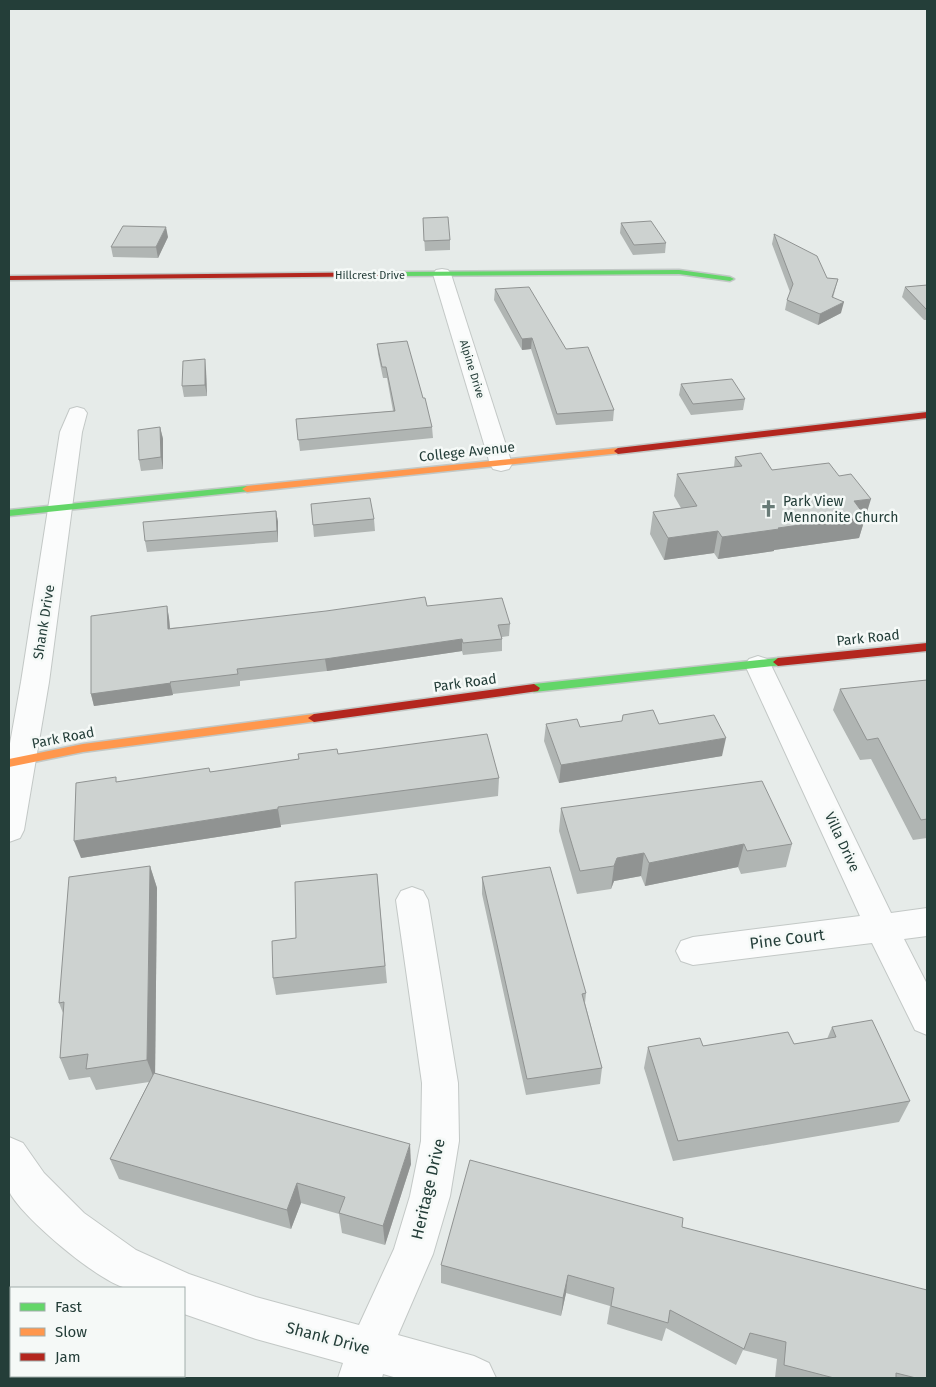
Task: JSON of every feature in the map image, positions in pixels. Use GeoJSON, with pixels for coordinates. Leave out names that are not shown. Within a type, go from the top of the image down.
{"type":"FeatureCollection","features":[{"type":"Feature","properties":{"kind":"street","name":"Hillcrest Drive"},"geometry":{"type":"LineString","coordinates":[[9,278],[679,272],[730,279]]}},
{"type":"Feature","properties":{"kind":"street","name":"Alpine Drive"},"geometry":{"type":"LineString","coordinates":[[442,274],[501,464]]}},
{"type":"Feature","properties":{"kind":"street","name":"Shank Drive"},"geometry":{"type":"LineString","coordinates":[[9,830],[15,762],[61,508],[71,432],[76,413]]}},
{"type":"Feature","properties":{"kind":"street","name":"College Avenue"},"geometry":{"type":"LineString","coordinates":[[9,513],[501,464],[927,415]]}},
{"type":"Feature","properties":{"kind":"street","name":"Park Road"},"geometry":{"type":"LineString","coordinates":[[15,762],[82,748],[551,686],[927,647]]}},
{"type":"Feature","properties":{"kind":"street","name":"Villa Drive"},"geometry":{"type":"LineString","coordinates":[[758,665],[927,1019]]}},
{"type":"Feature","properties":{"kind":"street","name":"Heritage Drive"},"geometry":{"type":"LineString","coordinates":[[365,1364],[413,1254],[426,1210],[440,1140],[440,1083],[412,900]]}},
{"type":"Feature","properties":{"kind":"street","name":"Pine Court"},"geometry":{"type":"LineString","coordinates":[[693,951],[927,922]]}},
{"type":"Feature","properties":{"kind":"street"},"geometry":{"type":"LineString","coordinates":[[9,1156],[36,1194],[77,1233],[116,1261],[172,1287]]}},
{"type":"Feature","properties":{"kind":"street","name":"Shank Drive"},"geometry":{"type":"LineString","coordinates":[[185,1292],[256,1318],[365,1364],[474,1378]]}},
{"type":"Feature","properties":{"kind":"building"},"geometry":{"type":"Polygon","coordinates":[[[448,217],[450,240],[424,241],[423,218],[448,217]]]}},
{"type":"Feature","properties":{"kind":"building"},"geometry":{"type":"Polygon","coordinates":[[[651,221],[666,243],[634,245],[621,223],[651,221]]]}},
{"type":"Feature","properties":{"kind":"building"},"geometry":{"type":"Polygon","coordinates":[[[123,226],[166,227],[156,247],[111,247],[123,226]]]}},
{"type":"Feature","properties":{"kind":"building"},"geometry":{"type":"Polygon","coordinates":[[[774,234],[817,256],[827,278],[838,279],[832,297],[844,302],[820,314],[787,300],[793,284],[774,234]]]}},
{"type":"Feature","properties":{"kind":"building"},"geometry":{"type":"Polygon","coordinates":[[[927,285],[927,310],[905,287],[927,285]]]}},
{"type":"Feature","properties":{"kind":"building"},"geometry":{"type":"Polygon","coordinates":[[[529,287],[566,349],[588,347],[614,410],[557,414],[532,338],[522,339],[495,289],[529,287]]]}},
{"type":"Feature","properties":{"kind":"building"},"geometry":{"type":"Polygon","coordinates":[[[407,341],[432,427],[298,440],[296,419],[395,411],[386,367],[382,367],[377,344],[407,341]]]}},
{"type":"Feature","properties":{"kind":"building"},"geometry":{"type":"Polygon","coordinates":[[[205,359],[205,385],[182,386],[183,361],[205,359]]]}},
{"type":"Feature","properties":{"kind":"building"},"geometry":{"type":"Polygon","coordinates":[[[732,379],[745,399],[693,404],[681,384],[732,379]]]}},
{"type":"Feature","properties":{"kind":"building"},"geometry":{"type":"Polygon","coordinates":[[[160,427],[161,457],[139,460],[138,430],[160,427]]]}},
{"type":"Feature","properties":{"kind":"building"},"geometry":{"type":"Polygon","coordinates":[[[761,453],[772,470],[829,463],[839,476],[851,474],[871,499],[854,501],[865,516],[722,537],[718,531],[668,538],[653,512],[697,506],[677,474],[742,466],[735,457],[761,453]]]}},
{"type":"Feature","properties":{"kind":"building"},"geometry":{"type":"Polygon","coordinates":[[[370,498],[374,519],[313,525],[311,504],[370,498]]]}},
{"type":"Feature","properties":{"kind":"building"},"geometry":{"type":"Polygon","coordinates":[[[276,511],[277,531],[145,541],[143,522],[276,511]]]}},
{"type":"Feature","properties":{"kind":"building"},"geometry":{"type":"Polygon","coordinates":[[[425,597],[427,606],[502,598],[510,624],[498,625],[502,639],[463,643],[462,639],[325,659],[237,669],[238,674],[91,694],[91,616],[167,606],[168,629],[326,611],[425,597]]]}},
{"type":"Feature","properties":{"kind":"building"},"geometry":{"type":"Polygon","coordinates":[[[927,680],[927,819],[921,820],[878,738],[867,740],[840,689],[927,680]]]}},
{"type":"Feature","properties":{"kind":"building"},"geometry":{"type":"Polygon","coordinates":[[[653,710],[659,724],[714,715],[726,738],[561,765],[546,724],[577,719],[580,727],[622,721],[623,715],[653,710]]]}},
{"type":"Feature","properties":{"kind":"building"},"geometry":{"type":"Polygon","coordinates":[[[487,734],[499,778],[278,807],[278,809],[74,841],[76,783],[116,777],[116,782],[209,768],[210,772],[299,759],[298,754],[337,749],[338,754],[487,734]]]}},
{"type":"Feature","properties":{"kind":"building"},"geometry":{"type":"Polygon","coordinates":[[[762,781],[792,844],[747,851],[744,844],[649,863],[644,853],[617,858],[614,866],[580,871],[561,808],[762,781]]]}},
{"type":"Feature","properties":{"kind":"building"},"geometry":{"type":"Polygon","coordinates":[[[150,866],[147,1060],[86,1069],[88,1054],[60,1058],[64,1002],[59,1003],[69,877],[150,866]]]}},
{"type":"Feature","properties":{"kind":"building"},"geometry":{"type":"Polygon","coordinates":[[[550,867],[586,993],[582,994],[602,1068],[527,1079],[482,877],[550,867]]]}},
{"type":"Feature","properties":{"kind":"building"},"geometry":{"type":"Polygon","coordinates":[[[377,874],[385,966],[273,978],[272,941],[296,938],[295,882],[377,874]]]}},
{"type":"Feature","properties":{"kind":"building"},"geometry":{"type":"Polygon","coordinates":[[[872,1020],[910,1101],[678,1141],[648,1047],[700,1038],[703,1046],[788,1032],[794,1044],[836,1037],[832,1027],[872,1020]]]}},
{"type":"Feature","properties":{"kind":"building"},"geometry":{"type":"Polygon","coordinates":[[[154,1073],[410,1144],[383,1226],[339,1213],[345,1197],[297,1183],[287,1210],[110,1159],[154,1073]]]}},
{"type":"Feature","properties":{"kind":"building"},"geometry":{"type":"Polygon","coordinates":[[[470,1160],[683,1218],[682,1227],[927,1290],[927,1378],[916,1378],[896,1373],[896,1378],[834,1378],[784,1365],[786,1342],[750,1333],[744,1349],[670,1310],[668,1323],[611,1306],[614,1288],[568,1275],[563,1298],[441,1265],[470,1160]]]}},
{"type":"Feature","properties":{"kind":"traffic: fast"},"geometry":{"type":"LineString","coordinates":[[401,274],[679,272],[730,279]]}},
{"type":"Feature","properties":{"kind":"traffic: fast"},"geometry":{"type":"LineString","coordinates":[[9,513],[247,489]]}},
{"type":"Feature","properties":{"kind":"traffic: fast"},"geometry":{"type":"LineString","coordinates":[[534,688],[778,662]]}},
{"type":"Feature","properties":{"kind":"traffic: slow"},"geometry":{"type":"LineString","coordinates":[[247,489],[618,451]]}},
{"type":"Feature","properties":{"kind":"traffic: slow"},"geometry":{"type":"LineString","coordinates":[[9,763],[83,748],[314,718]]}},
{"type":"Feature","properties":{"kind":"traffic: jam"},"geometry":{"type":"LineString","coordinates":[[9,278],[401,274]]}},
{"type":"Feature","properties":{"kind":"traffic: jam"},"geometry":{"type":"LineString","coordinates":[[618,451],[927,415]]}},
{"type":"Feature","properties":{"kind":"traffic: jam"},"geometry":{"type":"LineString","coordinates":[[778,662],[927,647]]}},
{"type":"Feature","properties":{"kind":"traffic: jam"},"geometry":{"type":"LineString","coordinates":[[314,718],[534,688]]}},
{"type":"Feature","properties":{"kind":"place","name":"Park View Mennonite Church"},"geometry":{"type":"Point","coordinates":[769,509]}}]}
